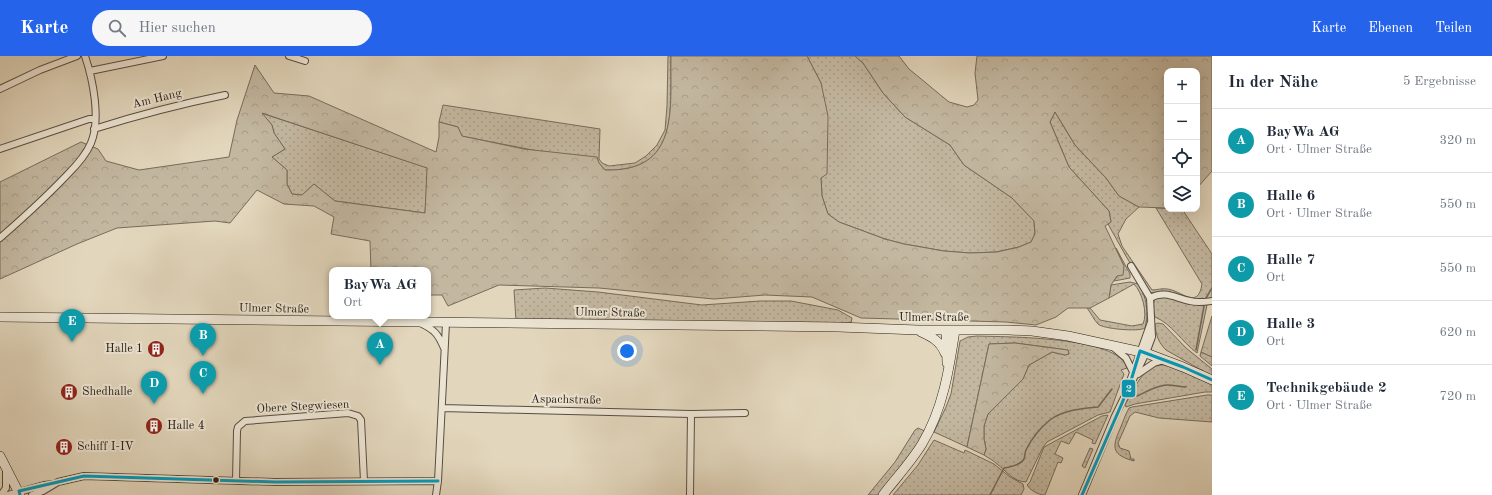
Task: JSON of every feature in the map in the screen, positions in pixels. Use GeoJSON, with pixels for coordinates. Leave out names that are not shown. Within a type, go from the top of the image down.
{"type":"FeatureCollection","features":[{"type":"Feature","properties":{"kind":"main road","name":"Ulmer Straße"},"geometry":{"type":"LineString","coordinates":[[0,317],[1032,331],[1068,336],[1143,352],[1212,380]]}},
{"type":"Feature","properties":{"kind":"main road"},"geometry":{"type":"LineString","coordinates":[[918,330],[942,344],[946,354],[948,371]]}},
{"type":"Feature","properties":{"kind":"main road"},"geometry":{"type":"LineString","coordinates":[[946,354],[951,330]]}},
{"type":"Feature","properties":{"kind":"main road"},"geometry":{"type":"LineString","coordinates":[[883,495],[915,454],[933,425],[942,400],[948,371],[951,330]]}},
{"type":"Feature","properties":{"kind":"main road"},"geometry":{"type":"LineString","coordinates":[[2,460],[19,493]]}},
{"type":"Feature","properties":{"kind":"street"},"geometry":{"type":"LineString","coordinates":[[0,89],[40,70],[77,56]]}},
{"type":"Feature","properties":{"kind":"street"},"geometry":{"type":"LineString","coordinates":[[0,238],[43,200],[79,162],[92,142],[95,119],[95,94],[85,56]]}},
{"type":"Feature","properties":{"kind":"street"},"geometry":{"type":"LineString","coordinates":[[90,71],[162,56]]}},
{"type":"Feature","properties":{"kind":"street"},"geometry":{"type":"LineString","coordinates":[[289,56],[305,61]]}},
{"type":"Feature","properties":{"kind":"street","name":"Am Hang"},"geometry":{"type":"LineString","coordinates":[[94,129],[190,102],[225,95]]}},
{"type":"Feature","properties":{"kind":"street"},"geometry":{"type":"LineString","coordinates":[[0,149],[89,119],[95,119]]}},
{"type":"Feature","properties":{"kind":"street"},"geometry":{"type":"LineString","coordinates":[[1082,495],[1143,352],[1152,337],[1150,298],[1131,266]]}},
{"type":"Feature","properties":{"kind":"street"},"geometry":{"type":"LineString","coordinates":[[1150,298],[1157,294],[1165,294],[1191,302],[1202,303],[1212,301]]}},
{"type":"Feature","properties":{"kind":"street"},"geometry":{"type":"LineString","coordinates":[[418,323],[435,331],[439,336],[445,350]]}},
{"type":"Feature","properties":{"kind":"street"},"geometry":{"type":"LineString","coordinates":[[436,495],[446,323]]}},
{"type":"Feature","properties":{"kind":"street"},"geometry":{"type":"LineString","coordinates":[[1109,344],[1126,358],[1134,373]]}},
{"type":"Feature","properties":{"kind":"street"},"geometry":{"type":"LineString","coordinates":[[1134,373],[1154,363],[1165,360]]}},
{"type":"Feature","properties":{"kind":"street","name":"Aspachstraße"},"geometry":{"type":"LineString","coordinates":[[442,408],[690,414],[745,412]]}},
{"type":"Feature","properties":{"kind":"street","name":"Obere Stegwiesen"},"geometry":{"type":"LineString","coordinates":[[236,481],[237,431],[238,427],[244,421],[348,413],[358,416],[361,420],[364,481]]}},
{"type":"Feature","properties":{"kind":"street"},"geometry":{"type":"LineString","coordinates":[[690,414],[690,495]]}},
{"type":"Feature","properties":{"kind":"street"},"geometry":{"type":"LineString","coordinates":[[1,495],[6,488],[7,482],[2,460]]}},
{"type":"Feature","properties":{"kind":"street"},"geometry":{"type":"LineString","coordinates":[[8,495],[84,476],[275,482],[438,480]]}},
{"type":"Feature","properties":{"kind":"street"},"geometry":{"type":"LineString","coordinates":[[32,495],[38,494],[54,484]]}},
{"type":"Feature","properties":{"kind":"green space"},"geometry":{"type":"Polygon","coordinates":[[[668,56],[671,56],[671,97],[666,134],[659,149],[647,161],[629,168],[605,170],[599,163],[461,136],[458,127],[439,122],[443,105],[600,129],[599,159],[602,163],[609,166],[635,163],[646,156],[657,145],[665,130],[668,56]]]}},
{"type":"Feature","properties":{"kind":"green space"},"geometry":{"type":"Polygon","coordinates":[[[671,56],[807,56],[821,83],[828,116],[827,174],[821,178],[822,196],[828,214],[839,222],[885,239],[904,244],[944,251],[970,253],[997,252],[1019,247],[1031,242],[1035,234],[1034,221],[1012,198],[964,165],[950,145],[905,117],[883,93],[863,63],[855,56],[899,56],[909,69],[949,102],[967,107],[974,105],[978,100],[975,73],[977,56],[1212,56],[1212,171],[1200,185],[1200,68],[1164,68],[1164,208],[1139,207],[1119,196],[1106,178],[1075,145],[1055,112],[1050,122],[1069,167],[1109,211],[1111,222],[1105,226],[1124,266],[1123,275],[1117,276],[1111,285],[1109,298],[1090,308],[1068,308],[1056,317],[1036,325],[1006,322],[861,318],[812,297],[765,295],[714,299],[599,288],[499,285],[448,306],[442,295],[431,295],[431,267],[371,267],[370,241],[331,234],[334,217],[314,206],[284,204],[257,190],[230,223],[215,221],[117,228],[77,244],[0,279],[0,182],[81,142],[98,149],[106,161],[139,170],[229,157],[237,120],[255,65],[274,93],[309,96],[436,152],[439,137],[439,122],[458,127],[462,136],[524,149],[597,157],[599,163],[605,170],[629,168],[647,161],[659,149],[666,134],[671,97],[671,56]],[[262,113],[272,125],[274,133],[285,149],[272,157],[287,170],[287,184],[292,194],[302,195],[314,184],[335,201],[425,213],[427,168],[262,113]]]}},
{"type":"Feature","properties":{"kind":"green space"},"geometry":{"type":"Polygon","coordinates":[[[807,56],[855,56],[863,63],[883,93],[905,117],[950,145],[964,165],[1012,198],[1034,221],[1035,234],[1031,242],[1019,247],[996,252],[970,253],[944,251],[885,239],[839,222],[828,214],[822,196],[821,178],[821,83],[807,56]]]}},
{"type":"Feature","properties":{"kind":"green space"},"geometry":{"type":"Polygon","coordinates":[[[1055,112],[1075,145],[1106,178],[1119,196],[1139,207],[1126,219],[1118,234],[1122,246],[1152,290],[1167,289],[1193,298],[1200,292],[1202,284],[1156,208],[1164,208],[1164,212],[1184,212],[1212,254],[1212,299],[1199,300],[1168,292],[1149,292],[1127,258],[1108,224],[1111,222],[1109,211],[1069,167],[1050,122],[1055,112]]]}},
{"type":"Feature","properties":{"kind":"green space"},"geometry":{"type":"Polygon","coordinates":[[[261,113],[428,168],[425,213],[335,201],[314,184],[302,195],[292,194],[287,184],[287,170],[272,157],[285,149],[274,133],[272,125],[261,113]]]}},
{"type":"Feature","properties":{"kind":"green space"},"geometry":{"type":"Polygon","coordinates":[[[1116,248],[1130,274],[1130,278],[1114,281],[1124,266],[1116,248]]]}},
{"type":"Feature","properties":{"kind":"green space"},"geometry":{"type":"Polygon","coordinates":[[[1130,282],[1138,284],[1145,300],[1147,311],[1145,328],[1136,330],[1121,329],[1101,326],[1098,324],[1087,308],[1090,308],[1100,320],[1132,326],[1143,324],[1145,314],[1142,297],[1134,284],[1109,298],[1111,285],[1130,282]]]}},
{"type":"Feature","properties":{"kind":"green space"},"geometry":{"type":"Polygon","coordinates":[[[545,288],[598,292],[702,305],[760,301],[791,301],[838,310],[852,318],[851,323],[516,321],[514,290],[545,288]]]}},
{"type":"Feature","properties":{"kind":"green space"},"geometry":{"type":"Polygon","coordinates":[[[1159,296],[1207,305],[1197,353],[1167,324],[1155,317],[1153,308],[1156,298],[1159,296]]]}},
{"type":"Feature","properties":{"kind":"green space"},"geometry":{"type":"Polygon","coordinates":[[[1212,316],[1212,357],[1201,352],[1212,316]]]}},
{"type":"Feature","properties":{"kind":"green space"},"geometry":{"type":"Polygon","coordinates":[[[1155,324],[1163,324],[1186,348],[1212,369],[1212,376],[1166,350],[1159,341],[1157,335],[1155,324]]]}},
{"type":"Feature","properties":{"kind":"green space"},"geometry":{"type":"Polygon","coordinates":[[[968,337],[1034,338],[1084,344],[1120,357],[1127,368],[1121,370],[1124,374],[1110,412],[1098,415],[1047,442],[1043,447],[1026,482],[1022,482],[1014,478],[994,461],[984,455],[986,449],[984,426],[988,414],[1023,379],[1029,365],[1052,352],[1065,355],[1069,354],[1068,350],[1015,343],[989,344],[967,447],[934,432],[951,394],[960,341],[968,337]]]}},
{"type":"Feature","properties":{"kind":"green space"},"geometry":{"type":"Polygon","coordinates":[[[1015,343],[1068,350],[1069,354],[1065,355],[1052,352],[1029,365],[1023,379],[988,414],[984,426],[986,449],[984,455],[967,447],[989,344],[1015,343]]]}},
{"type":"Feature","properties":{"kind":"green space"},"geometry":{"type":"Polygon","coordinates":[[[1201,352],[1212,357],[1212,366],[1200,356],[1201,352]]]}},
{"type":"Feature","properties":{"kind":"green space"},"geometry":{"type":"Polygon","coordinates":[[[1158,365],[1167,365],[1212,384],[1212,392],[1135,404],[1126,407],[1125,405],[1142,376],[1147,371],[1158,365]]]}},
{"type":"Feature","properties":{"kind":"green space"},"geometry":{"type":"Polygon","coordinates":[[[1212,395],[1212,422],[1159,418],[1135,412],[1130,416],[1118,443],[1120,448],[1129,451],[1131,459],[1134,459],[1134,461],[1118,454],[1115,442],[1129,408],[1212,395]]]}},
{"type":"Feature","properties":{"kind":"green space"},"geometry":{"type":"Polygon","coordinates":[[[1108,415],[1095,444],[1092,443],[1093,440],[1076,432],[1069,444],[1061,441],[1055,454],[1063,458],[1061,463],[1058,462],[1045,495],[1037,493],[1028,487],[1027,485],[1030,482],[1044,447],[1102,416],[1108,415]]]}},
{"type":"Feature","properties":{"kind":"green space"},"geometry":{"type":"Polygon","coordinates":[[[918,428],[927,432],[880,495],[868,495],[895,462],[915,430],[918,428]]]}},
{"type":"Feature","properties":{"kind":"green space"},"geometry":{"type":"Polygon","coordinates":[[[934,440],[964,453],[965,450],[994,464],[1010,477],[1023,484],[1024,489],[1021,495],[893,495],[918,465],[934,440]]]}},
{"type":"Feature","properties":{"kind":"green space"},"geometry":{"type":"Polygon","coordinates":[[[1090,448],[1093,449],[1085,468],[1082,466],[1090,448]]]}},
{"type":"Feature","properties":{"kind":"waterway"},"geometry":{"type":"LineString","coordinates":[[1206,298],[1212,288]]}},
{"type":"Feature","properties":{"kind":"waterway"},"geometry":{"type":"LineString","coordinates":[[1196,350],[1204,306]]}},
{"type":"Feature","properties":{"kind":"waterway"},"geometry":{"type":"LineString","coordinates":[[1137,396],[1163,385],[1186,387]]}},
{"type":"Feature","properties":{"kind":"waterway"},"geometry":{"type":"LineString","coordinates":[[990,495],[1004,468],[1023,461],[1026,450],[1036,434],[1047,423],[1066,412],[1098,407],[1112,389]]}},
{"type":"Feature","properties":{"kind":"transit line","name":"2"},"geometry":{"type":"LineString","coordinates":[[1082,495],[1129,387],[1140,351],[1183,367],[1212,380]]}},
{"type":"Feature","properties":{"kind":"transit line","name":"2"},"geometry":{"type":"LineString","coordinates":[[20,495],[19,491],[84,476],[275,482],[438,481]]}},
{"type":"Feature","properties":{"kind":"place","name":"Technikgebäude 2"},"geometry":{"type":"Point","coordinates":[72,342]}},
{"type":"Feature","properties":{"kind":"place","name":"Halle 1"},"geometry":{"type":"Point","coordinates":[156,349]}},
{"type":"Feature","properties":{"kind":"place","name":"Halle 6"},"geometry":{"type":"Point","coordinates":[203,356]}},
{"type":"Feature","properties":{"kind":"place","name":"BayWa AG"},"geometry":{"type":"Point","coordinates":[380,365]}},
{"type":"Feature","properties":{"kind":"place","name":"Shedhalle"},"geometry":{"type":"Point","coordinates":[69,392]}},
{"type":"Feature","properties":{"kind":"place","name":"Halle 7"},"geometry":{"type":"Point","coordinates":[203,394]}},
{"type":"Feature","properties":{"kind":"place","name":"Halle 3"},"geometry":{"type":"Point","coordinates":[154,404]}},
{"type":"Feature","properties":{"kind":"place","name":"Halle 4"},"geometry":{"type":"Point","coordinates":[154,426]}},
{"type":"Feature","properties":{"kind":"place","name":"Schiff I-IV"},"geometry":{"type":"Point","coordinates":[64,447]}}]}
